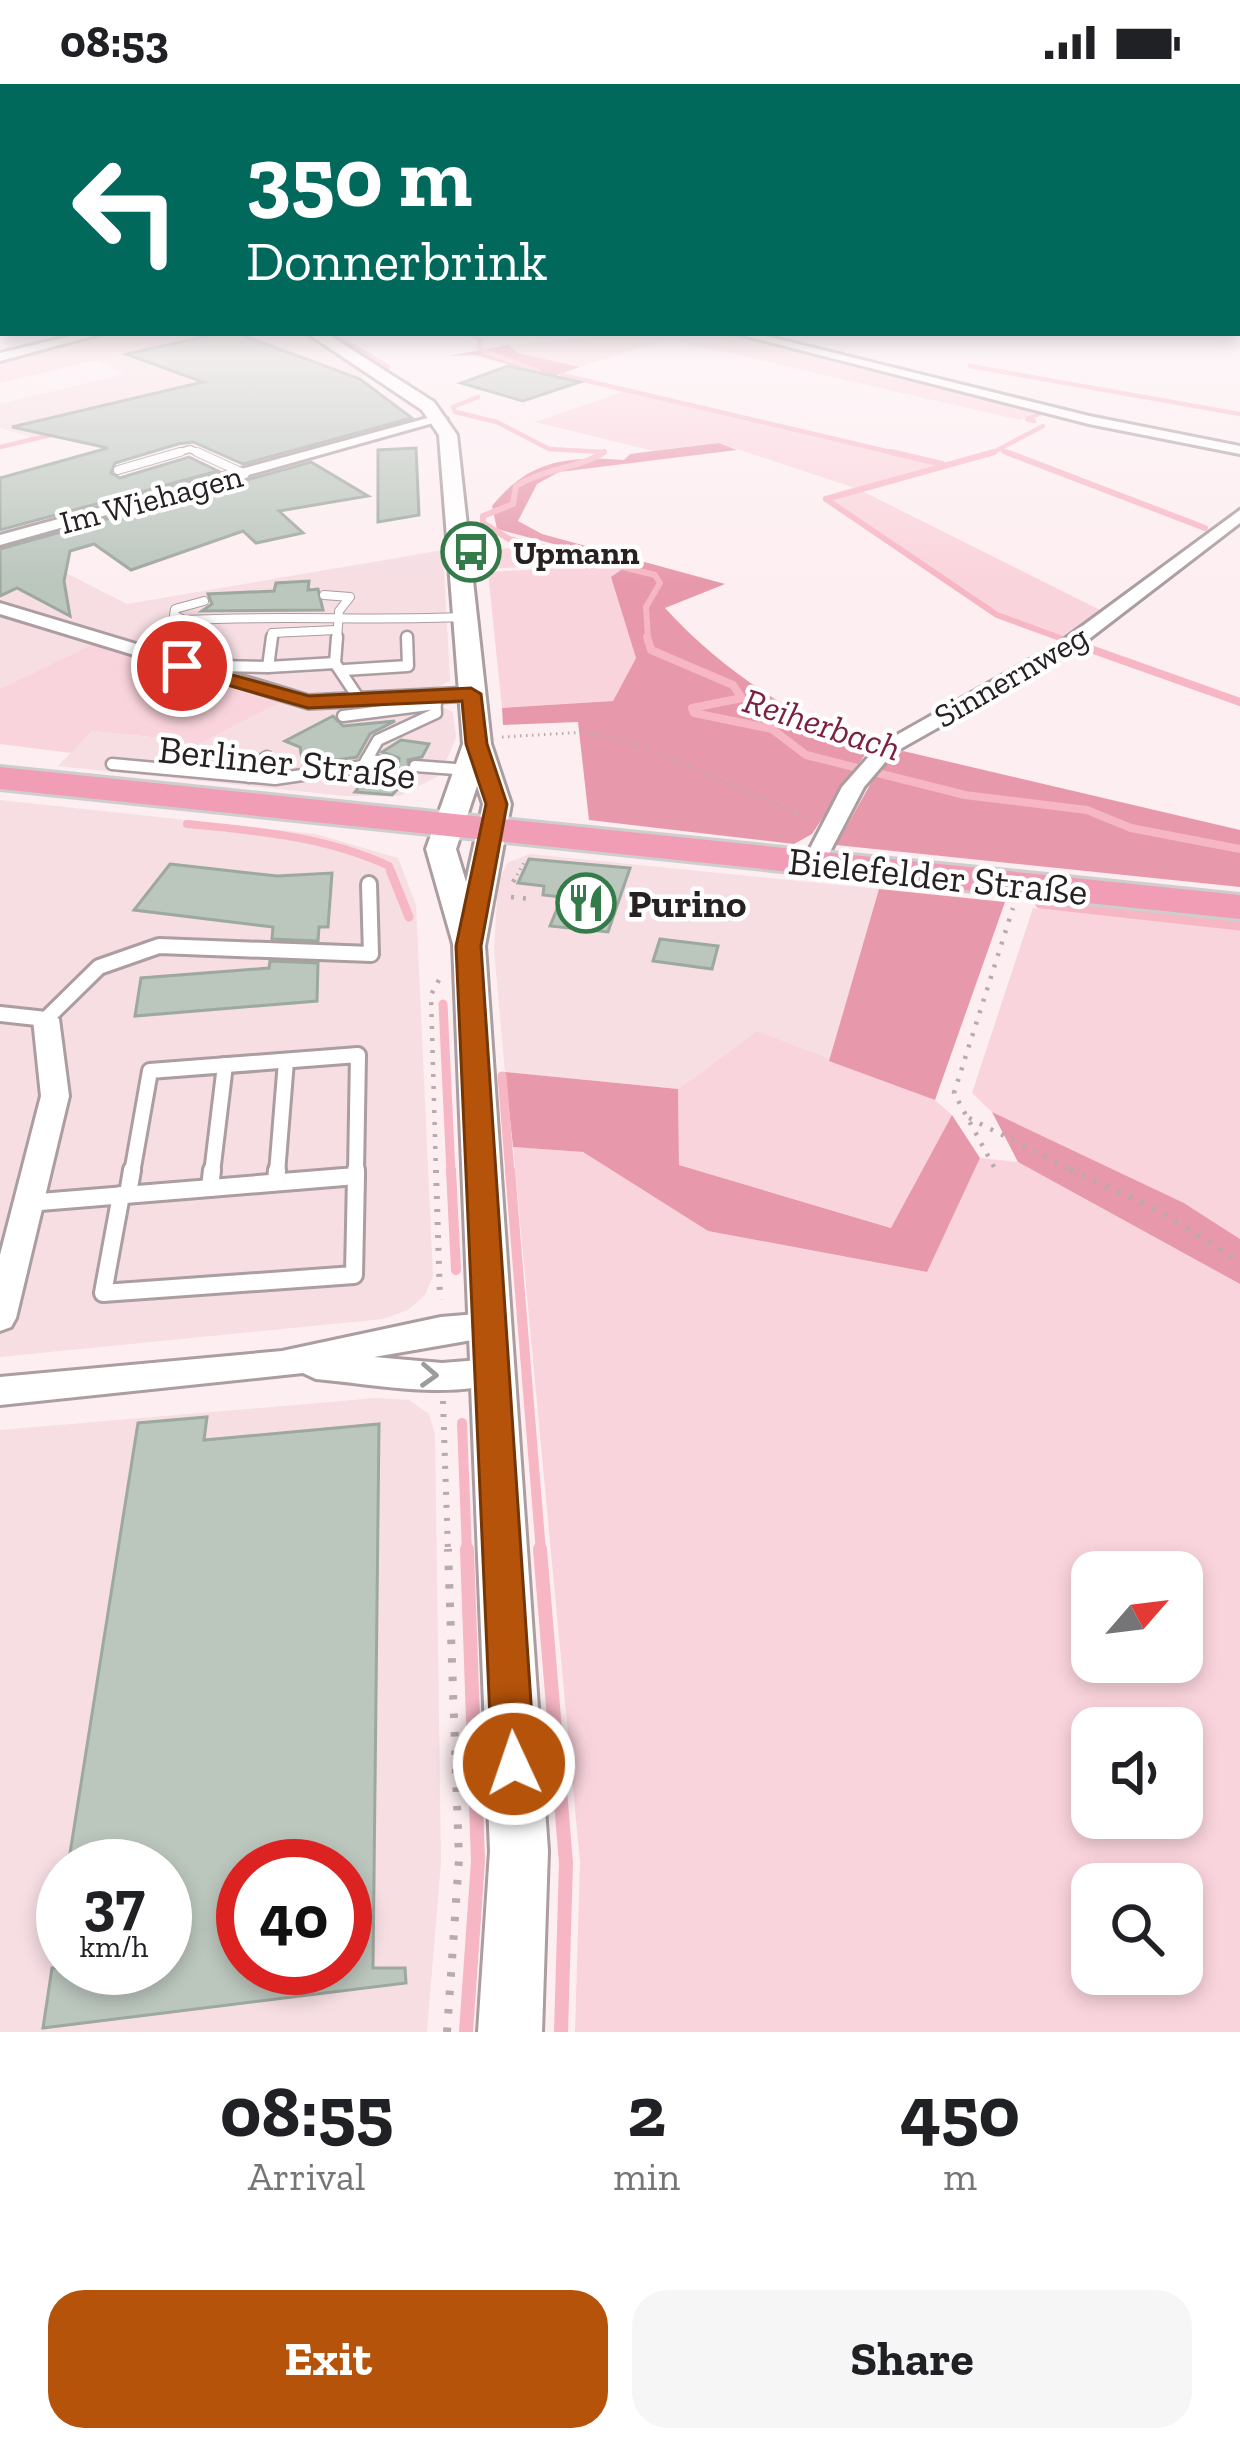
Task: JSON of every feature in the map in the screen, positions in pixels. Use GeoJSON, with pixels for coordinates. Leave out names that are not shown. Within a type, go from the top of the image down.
{"type":"FeatureCollection","features":[{"type":"Feature","properties":{"kind":"main road","name":"Berliner Straße"},"geometry":{"type":"LineString","coordinates":[[0,778],[493,828]]}},
{"type":"Feature","properties":{"kind":"main road","name":"Bielefelder Straße"},"geometry":{"type":"LineString","coordinates":[[493,828],[1240,907]]}},
{"type":"Feature","properties":{"kind":"street"},"geometry":{"type":"LineString","coordinates":[[417,399],[440,419],[450,445],[477,756],[496,804],[469,946],[466,1351],[518,1851],[510,2032]]}},
{"type":"Feature","properties":{"kind":"street"},"geometry":{"type":"LineString","coordinates":[[1004,399],[1240,450]]}},
{"type":"Feature","properties":{"kind":"street","name":"Im Wiehagen"},"geometry":{"type":"LineString","coordinates":[[0,540],[440,419]]}},
{"type":"Feature","properties":{"kind":"street","name":"Sinnernweg"},"geometry":{"type":"LineString","coordinates":[[814,862],[864,771],[886,748],[1065,648],[1240,515]]}},
{"type":"Feature","properties":{"kind":"street"},"geometry":{"type":"LineString","coordinates":[[0,608],[272,695],[308,702],[436,700],[471,694]]}},
{"type":"Feature","properties":{"kind":"street"},"geometry":{"type":"LineString","coordinates":[[469,946],[441,849],[477,756]]}},
{"type":"Feature","properties":{"kind":"street"},"geometry":{"type":"LineString","coordinates":[[0,1318],[56,1096],[46,1019]]}},
{"type":"Feature","properties":{"kind":"street"},"geometry":{"type":"LineString","coordinates":[[0,1391],[466,1351]]}},
{"type":"Feature","properties":{"kind":"street"},"geometry":{"type":"LineString","coordinates":[[282,1364],[466,1351]]}},
{"type":"Feature","properties":{"kind":"lane"},"geometry":{"type":"LineString","coordinates":[[118,470],[190,449],[245,474]]}},
{"type":"Feature","properties":{"kind":"lane"},"geometry":{"type":"LineString","coordinates":[[324,595],[350,597],[336,626],[339,667],[362,701]]}},
{"type":"Feature","properties":{"kind":"lane"},"geometry":{"type":"LineString","coordinates":[[204,601],[175,609],[174,616],[184,620],[306,614],[336,626]]}},
{"type":"Feature","properties":{"kind":"lane"},"geometry":{"type":"LineString","coordinates":[[268,667],[272,633],[465,617]]}},
{"type":"Feature","properties":{"kind":"lane"},"geometry":{"type":"LineString","coordinates":[[170,642],[190,660],[218,669],[408,666],[407,636]]}},
{"type":"Feature","properties":{"kind":"lane"},"geometry":{"type":"LineString","coordinates":[[112,764],[249,777],[363,766],[378,740],[436,713],[436,700],[344,716]]}},
{"type":"Feature","properties":{"kind":"lane"},"geometry":{"type":"LineString","coordinates":[[415,766],[477,756]]}},
{"type":"Feature","properties":{"kind":"lane"},"geometry":{"type":"LineString","coordinates":[[249,777],[249,769],[267,757]]}},
{"type":"Feature","properties":{"kind":"lane"},"geometry":{"type":"LineString","coordinates":[[367,759],[392,764]]}},
{"type":"Feature","properties":{"kind":"lane"},"geometry":{"type":"LineString","coordinates":[[0,1014],[46,1019],[100,967],[142,948],[230,946],[333,958],[371,954],[369,884]]}},
{"type":"Feature","properties":{"kind":"lane"},"geometry":{"type":"LineString","coordinates":[[358,1055],[354,1275],[104,1292],[150,1071],[286,1060],[358,1055]]}},
{"type":"Feature","properties":{"kind":"lane"},"geometry":{"type":"LineString","coordinates":[[276,1182],[286,1060]]}},
{"type":"Feature","properties":{"kind":"lane"},"geometry":{"type":"LineString","coordinates":[[210,1188],[225,1065]]}},
{"type":"Feature","properties":{"kind":"lane"},"geometry":{"type":"LineString","coordinates":[[28,1203],[356,1175]]}},
{"type":"Feature","properties":{"kind":"path"},"geometry":{"type":"LineString","coordinates":[[477,756],[587,732],[656,752],[800,816],[832,823]]}},
{"type":"Feature","properties":{"kind":"path"},"geometry":{"type":"LineString","coordinates":[[530,899],[509,897],[527,857],[538,852]]}},
{"type":"Feature","properties":{"kind":"path"},"geometry":{"type":"LineString","coordinates":[[994,1166],[954,1094],[1020,885]]}},
{"type":"Feature","properties":{"kind":"path"},"geometry":{"type":"LineString","coordinates":[[441,977],[430,995],[466,1351],[459,1859],[447,2032]]}},
{"type":"Feature","properties":{"kind":"path"},"geometry":{"type":"LineString","coordinates":[[969,1118],[994,1135],[1156,1209],[1240,1262]]}},
{"type":"Feature","properties":{"kind":"shaded area"},"geometry":{"type":"Polygon","coordinates":[[[21,399],[240,399],[33,438],[0,428],[0,404],[21,399]]]}},
{"type":"Feature","properties":{"kind":"shaded area"},"geometry":{"type":"Polygon","coordinates":[[[602,399],[659,399],[938,464],[855,488],[719,443],[654,451],[535,422],[602,399]]]}},
{"type":"Feature","properties":{"kind":"shaded area"},"geometry":{"type":"Polygon","coordinates":[[[928,399],[989,399],[1038,411],[1020,420],[928,399]]]}},
{"type":"Feature","properties":{"kind":"shaded area"},"geometry":{"type":"Polygon","coordinates":[[[719,443],[737,450],[559,472],[537,484],[518,521],[542,534],[725,584],[665,608],[710,652],[759,689],[868,750],[812,834],[794,844],[589,820],[578,722],[503,725],[502,708],[613,701],[636,658],[611,577],[630,564],[497,529],[492,506],[520,479],[550,464],[624,460],[630,454],[719,443]]]}},
{"type":"Feature","properties":{"kind":"shaded area"},"geometry":{"type":"Polygon","coordinates":[[[860,490],[1102,611],[1064,637],[998,613],[832,499],[860,490]]]}},
{"type":"Feature","properties":{"kind":"shaded area"},"geometry":{"type":"Polygon","coordinates":[[[515,548],[584,564],[483,569],[481,549],[515,548]]]}},
{"type":"Feature","properties":{"kind":"shaded area"},"geometry":{"type":"Polygon","coordinates":[[[443,550],[450,681],[427,693],[305,697],[0,602],[0,585],[56,568],[127,604],[443,550]]]}},
{"type":"Feature","properties":{"kind":"shaded area"},"geometry":{"type":"Polygon","coordinates":[[[628,567],[612,577],[636,658],[613,701],[502,708],[488,572],[628,567]]]}},
{"type":"Feature","properties":{"kind":"shaded area"},"geometry":{"type":"Polygon","coordinates":[[[0,612],[95,643],[0,689],[0,612]]]}},
{"type":"Feature","properties":{"kind":"shaded area"},"geometry":{"type":"Polygon","coordinates":[[[95,643],[281,702],[191,748],[171,739],[92,731],[71,753],[0,744],[0,689],[95,643]]]}},
{"type":"Feature","properties":{"kind":"shaded area"},"geometry":{"type":"Polygon","coordinates":[[[281,702],[432,702],[453,712],[456,738],[440,775],[400,796],[345,796],[58,766],[92,731],[171,739],[191,748],[281,702]]]}},
{"type":"Feature","properties":{"kind":"shaded area"},"geometry":{"type":"Polygon","coordinates":[[[903,751],[1240,830],[1240,887],[836,845],[880,767],[903,751]]]}},
{"type":"Feature","properties":{"kind":"shaded area"},"geometry":{"type":"Polygon","coordinates":[[[0,800],[316,834],[398,858],[416,905],[433,1276],[425,1295],[408,1310],[383,1319],[0,1357],[0,800]]]}},
{"type":"Feature","properties":{"kind":"shaded area"},"geometry":{"type":"Polygon","coordinates":[[[530,854],[879,889],[829,1061],[757,1031],[678,1089],[505,1072],[494,950],[498,883],[507,863],[530,854]]]}},
{"type":"Feature","properties":{"kind":"shaded area"},"geometry":{"type":"Polygon","coordinates":[[[879,889],[1005,902],[935,1100],[829,1061],[879,889]]]}},
{"type":"Feature","properties":{"kind":"shaded area"},"geometry":{"type":"Polygon","coordinates":[[[1033,908],[1240,929],[1240,1239],[1184,1203],[992,1112],[972,1093],[1033,908]]]}},
{"type":"Feature","properties":{"kind":"shaded area"},"geometry":{"type":"Polygon","coordinates":[[[757,1031],[935,1100],[952,1115],[892,1228],[679,1165],[678,1089],[757,1031]]]}},
{"type":"Feature","properties":{"kind":"shaded area"},"geometry":{"type":"Polygon","coordinates":[[[505,1072],[678,1089],[679,1165],[891,1228],[952,1115],[980,1158],[927,1272],[708,1231],[583,1152],[513,1147],[505,1072]]]}},
{"type":"Feature","properties":{"kind":"shaded area"},"geometry":{"type":"Polygon","coordinates":[[[992,1112],[1184,1203],[1240,1239],[1240,1284],[1018,1162],[992,1112]]]}},
{"type":"Feature","properties":{"kind":"shaded area"},"geometry":{"type":"Polygon","coordinates":[[[513,1147],[583,1152],[708,1231],[926,1272],[980,1158],[1018,1162],[1240,1284],[1240,2032],[575,2032],[580,1862],[513,1147]]]}},
{"type":"Feature","properties":{"kind":"shaded area"},"geometry":{"type":"Polygon","coordinates":[[[377,1398],[409,1400],[429,1414],[435,1435],[441,1861],[427,2032],[0,2032],[0,1430],[377,1398]]]}},
{"type":"Feature","properties":{"kind":"building"},"geometry":{"type":"Polygon","coordinates":[[[131,399],[387,399],[412,418],[243,464],[193,442],[178,444],[115,463],[111,473],[120,478],[189,457],[218,471],[0,530],[0,478],[108,448],[12,427],[131,399]]]}},
{"type":"Feature","properties":{"kind":"building"},"geometry":{"type":"Polygon","coordinates":[[[416,448],[419,515],[378,522],[378,450],[416,448]]]}},
{"type":"Feature","properties":{"kind":"building"},"geometry":{"type":"Polygon","coordinates":[[[311,462],[368,496],[279,511],[303,533],[256,543],[243,531],[131,570],[94,544],[70,551],[64,581],[70,616],[17,588],[0,596],[0,549],[311,462]]]}},
{"type":"Feature","properties":{"kind":"building"},"geometry":{"type":"Polygon","coordinates":[[[309,581],[308,590],[318,589],[323,610],[202,611],[212,604],[208,594],[274,591],[276,583],[309,581]]]}},
{"type":"Feature","properties":{"kind":"building"},"geometry":{"type":"Polygon","coordinates":[[[333,716],[343,726],[395,721],[370,734],[357,757],[303,765],[300,747],[285,741],[333,716]]]}},
{"type":"Feature","properties":{"kind":"building"},"geometry":{"type":"Polygon","coordinates":[[[401,740],[429,744],[422,757],[408,760],[411,775],[392,795],[355,792],[372,770],[398,771],[399,758],[382,752],[401,740]]]}},
{"type":"Feature","properties":{"kind":"building"},"geometry":{"type":"Polygon","coordinates":[[[529,859],[630,868],[608,932],[550,926],[562,897],[543,895],[544,886],[518,883],[529,859]]]}},
{"type":"Feature","properties":{"kind":"building"},"geometry":{"type":"Polygon","coordinates":[[[170,864],[277,876],[332,873],[328,927],[319,927],[318,941],[272,939],[273,927],[134,910],[170,864]]]}},
{"type":"Feature","properties":{"kind":"building"},"geometry":{"type":"Polygon","coordinates":[[[660,939],[718,946],[712,969],[653,961],[660,939]]]}},
{"type":"Feature","properties":{"kind":"building"},"geometry":{"type":"Polygon","coordinates":[[[270,961],[318,963],[317,1001],[135,1016],[141,978],[269,968],[270,961]]]}},
{"type":"Feature","properties":{"kind":"building"},"geometry":{"type":"Polygon","coordinates":[[[207,1417],[204,1440],[379,1424],[373,1968],[405,1968],[406,1983],[372,1987],[372,1839],[216,1839],[216,1995],[309,1995],[43,2028],[48,1995],[192,1995],[192,1839],[72,1839],[138,1423],[207,1417]]]}},
{"type":"Feature","properties":{"kind":"waterway","name":"Reiherbach"},"geometry":{"type":"LineString","coordinates":[[473,399],[453,407],[455,412],[497,422],[549,449],[604,452]]}},
{"type":"Feature","properties":{"kind":"waterway"},"geometry":{"type":"LineString","coordinates":[[664,399],[903,455]]}},
{"type":"Feature","properties":{"kind":"waterway"},"geometry":{"type":"LineString","coordinates":[[1155,399],[1240,414]]}},
{"type":"Feature","properties":{"kind":"waterway"},"geometry":{"type":"LineString","coordinates":[[1034,421],[1027,419],[1041,413]]}},
{"type":"Feature","properties":{"kind":"waterway"},"geometry":{"type":"LineString","coordinates":[[993,452],[1043,426]]}},
{"type":"Feature","properties":{"kind":"waterway"},"geometry":{"type":"LineString","coordinates":[[0,447],[59,433]]}},
{"type":"Feature","properties":{"kind":"waterway"},"geometry":{"type":"LineString","coordinates":[[1003,451],[1013,455]]}},
{"type":"Feature","properties":{"kind":"waterway","name":"Reiherbach"},"geometry":{"type":"LineString","coordinates":[[600,455],[604,452]]}},
{"type":"Feature","properties":{"kind":"waterway","name":"Reiherbach"},"geometry":{"type":"LineString","coordinates":[[604,452],[516,486],[513,504],[483,516],[483,523],[509,539],[655,575],[660,583],[646,607],[648,640]]}},
{"type":"Feature","properties":{"kind":"waterway"},"geometry":{"type":"LineString","coordinates":[[891,452],[942,464]]}},
{"type":"Feature","properties":{"kind":"waterway"},"geometry":{"type":"LineString","coordinates":[[988,455],[993,452]]}},
{"type":"Feature","properties":{"kind":"waterway"},"geometry":{"type":"LineString","coordinates":[[993,452],[826,499],[997,615],[1060,638]]}},
{"type":"Feature","properties":{"kind":"waterway"},"geometry":{"type":"LineString","coordinates":[[1006,452],[1205,528]]}},
{"type":"Feature","properties":{"kind":"waterway","name":"Reiherbach"},"geometry":{"type":"LineString","coordinates":[[647,637],[651,650],[733,685],[742,698],[692,708],[694,713],[772,729],[806,755],[965,795],[1087,810],[1131,828],[1240,849]]}},
{"type":"Feature","properties":{"kind":"waterway"},"geometry":{"type":"LineString","coordinates":[[1085,647],[1240,702]]}},
{"type":"Feature","properties":{"kind":"waterway"},"geometry":{"type":"LineString","coordinates":[[187,824],[315,841],[365,856],[389,866],[391,872]]}},
{"type":"Feature","properties":{"kind":"waterway"},"geometry":{"type":"LineString","coordinates":[[391,872],[409,917]]}},
{"type":"Feature","properties":{"kind":"waterway"},"geometry":{"type":"LineString","coordinates":[[1040,904],[1240,926]]}},
{"type":"Feature","properties":{"kind":"waterway"},"geometry":{"type":"LineString","coordinates":[[443,1004],[451,1173]]}},
{"type":"Feature","properties":{"kind":"waterway"},"geometry":{"type":"LineString","coordinates":[[502,1076],[510,1173]]}},
{"type":"Feature","properties":{"kind":"waterway"},"geometry":{"type":"LineString","coordinates":[[451,1170],[456,1270]]}},
{"type":"Feature","properties":{"kind":"waterway"},"geometry":{"type":"LineString","coordinates":[[510,1170],[541,1552]]}},
{"type":"Feature","properties":{"kind":"waterway"},"geometry":{"type":"LineString","coordinates":[[462,1423],[467,1552]]}},
{"type":"Feature","properties":{"kind":"waterway"},"geometry":{"type":"LineString","coordinates":[[466,2032],[478,1861],[467,1549]]}},
{"type":"Feature","properties":{"kind":"waterway"},"geometry":{"type":"LineString","coordinates":[[540,1549],[566,1863],[561,2032]]}},
{"type":"Feature","properties":{"kind":"place","name":"Upmann"},"geometry":{"type":"Point","coordinates":[471,552]}},
{"type":"Feature","properties":{"kind":"place","name":"Purino"},"geometry":{"type":"Point","coordinates":[586,903]}},
{"type":"Feature","properties":{"kind":"route"},"geometry":{"type":"LineString","coordinates":[[182,666],[308,702],[471,694],[477,744],[496,804],[469,946],[514,1764]]}}]}
